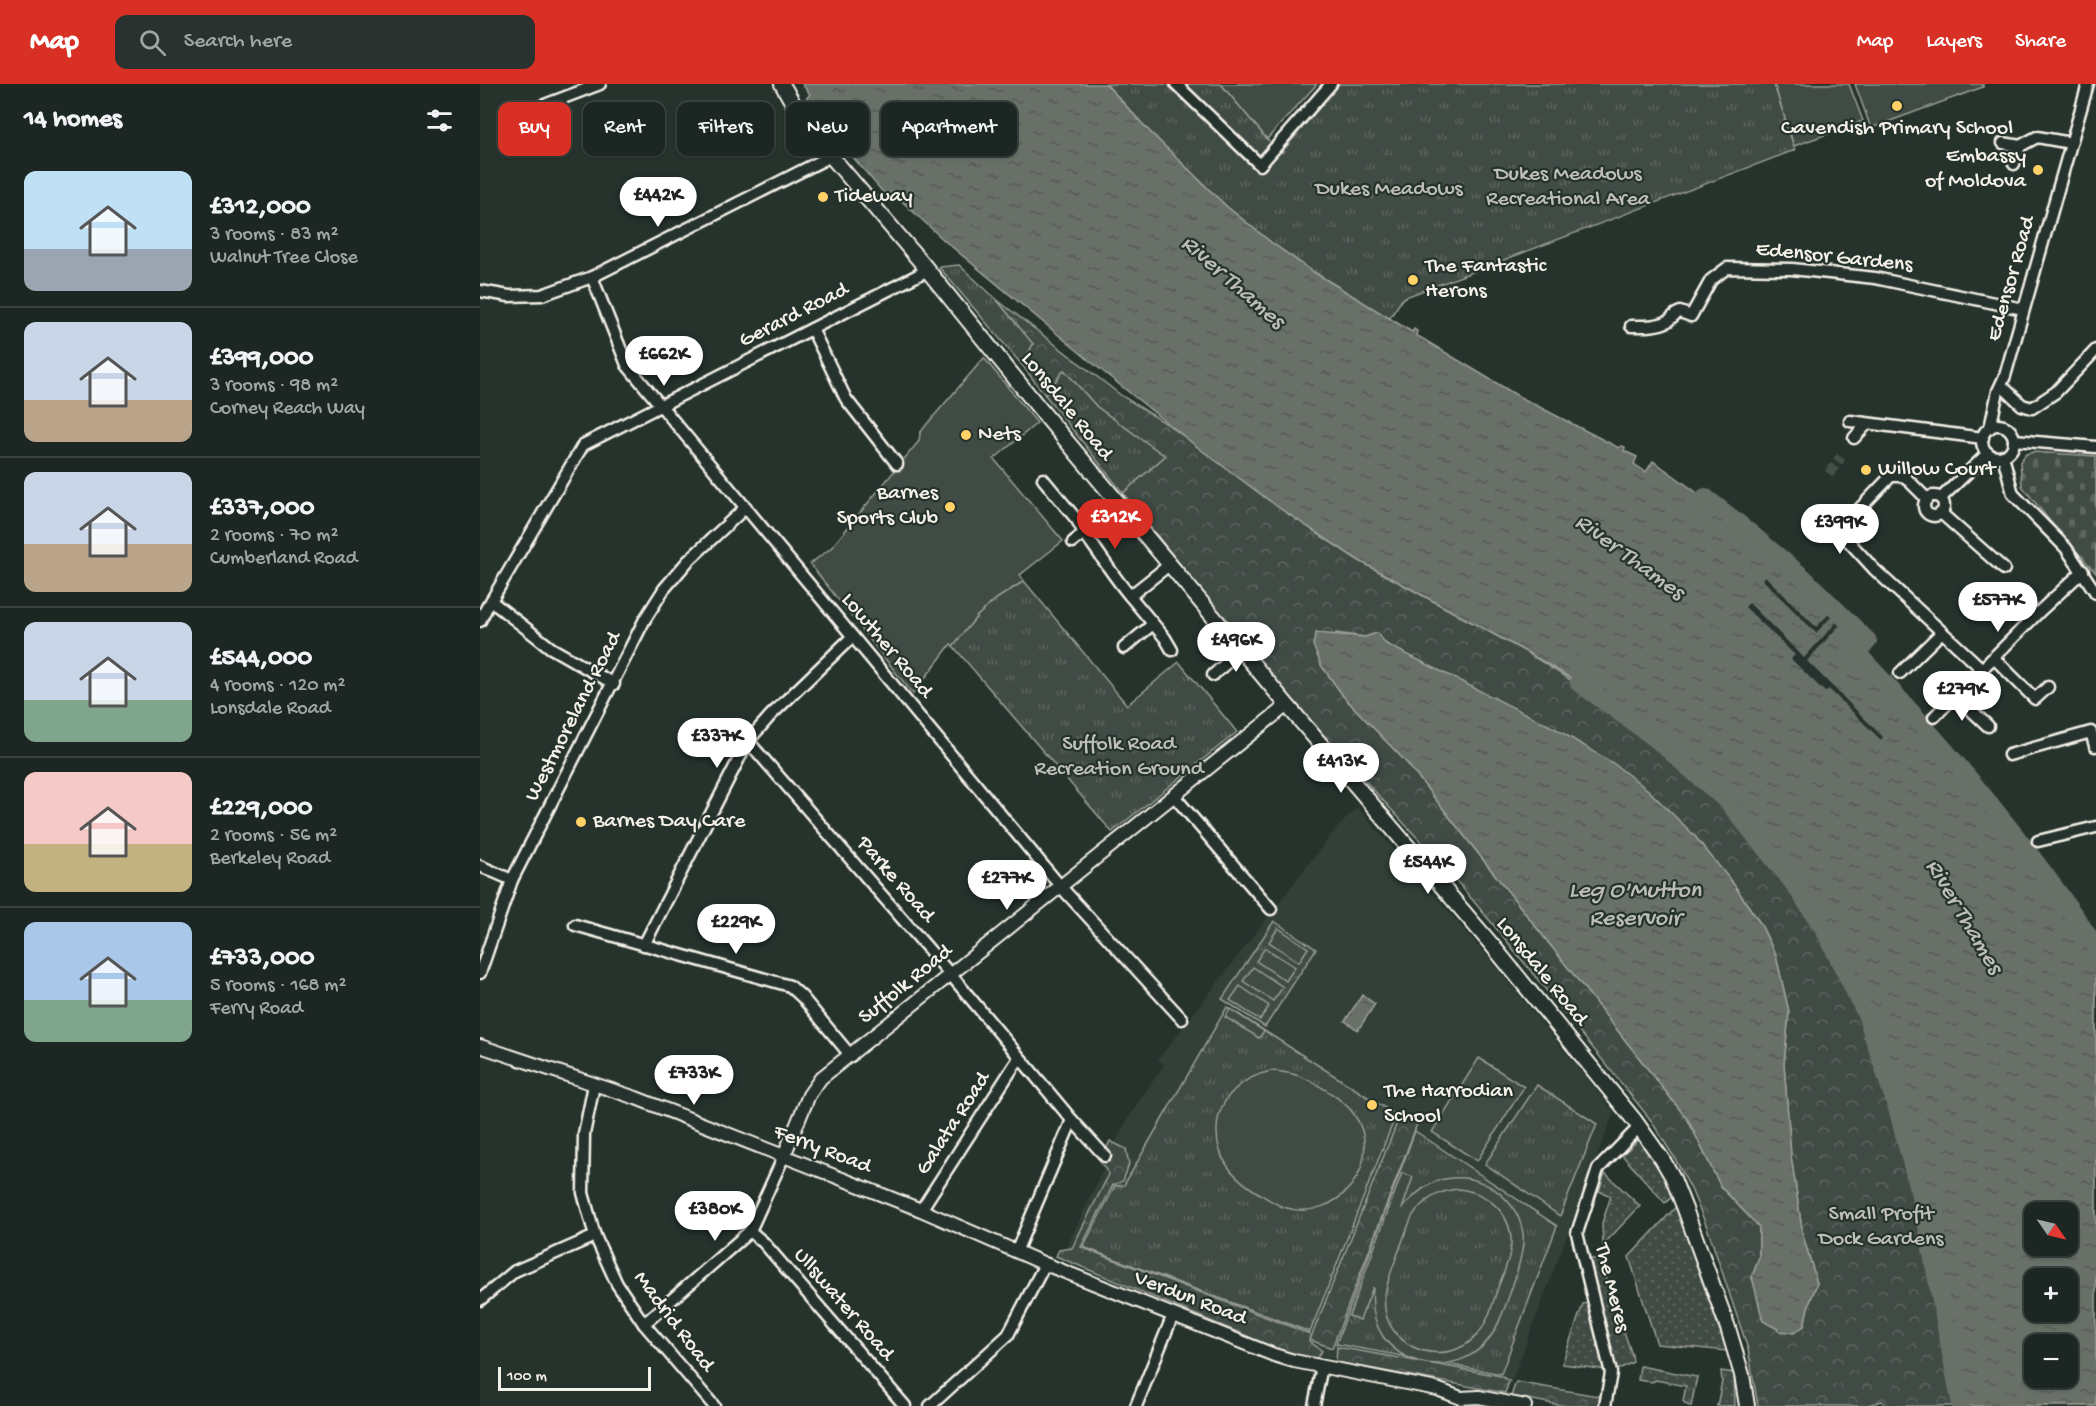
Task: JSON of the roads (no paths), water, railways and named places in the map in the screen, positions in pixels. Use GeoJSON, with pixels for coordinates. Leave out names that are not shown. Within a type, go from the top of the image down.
{"type":"FeatureCollection","features":[{"type":"Feature","properties":{"kind":"main road","name":"Lonsdale Road"},"geometry":{"type":"LineString","coordinates":[[782,84],[792,102]]}},
{"type":"Feature","properties":{"kind":"main road","name":"Lonsdale Road"},"geometry":{"type":"LineString","coordinates":[[831,156],[928,270],[1169,565],[1492,945],[1639,1127],[1672,1176],[1728,1328],[1742,1375],[1747,1406]]}},
{"type":"Feature","properties":{"kind":"street"},"geometry":{"type":"LineString","coordinates":[[546,102],[573,89],[600,84]]}},
{"type":"Feature","properties":{"kind":"street"},"geometry":{"type":"LineString","coordinates":[[1176,84],[1260,165],[1331,84]]}},
{"type":"Feature","properties":{"kind":"street","name":"Edensor Road"},"geometry":{"type":"LineString","coordinates":[[1996,427],[2003,385],[2023,309],[2088,84]]}},
{"type":"Feature","properties":{"kind":"street"},"geometry":{"type":"LineString","coordinates":[[2003,143],[2020,146],[2037,137],[2071,143]]}},
{"type":"Feature","properties":{"kind":"street"},"geometry":{"type":"LineString","coordinates":[[2014,164],[2020,146]]}},
{"type":"Feature","properties":{"kind":"street"},"geometry":{"type":"LineString","coordinates":[[480,291],[509,296],[542,295],[592,277],[831,156]]}},
{"type":"Feature","properties":{"kind":"street","name":"Edensor Gardens"},"geometry":{"type":"LineString","coordinates":[[1631,326],[1653,326],[1668,321],[1680,312],[1691,316],[1711,280],[1727,268],[1792,269],[1875,278],[2023,309]]}},
{"type":"Feature","properties":{"kind":"street","name":"Gerard Road"},"geometry":{"type":"LineString","coordinates":[[480,621],[486,602],[583,445],[928,270]]}},
{"type":"Feature","properties":{"kind":"street","name":"Lowther Road"},"geometry":{"type":"LineString","coordinates":[[592,277],[627,365],[1061,887],[1182,1019]]}},
{"type":"Feature","properties":{"kind":"street"},"geometry":{"type":"LineString","coordinates":[[812,329],[846,399],[897,464]]}},
{"type":"Feature","properties":{"kind":"street"},"geometry":{"type":"LineString","coordinates":[[2001,405],[2017,402],[2032,408],[2056,392],[2096,350]]}},
{"type":"Feature","properties":{"kind":"street"},"geometry":{"type":"LineString","coordinates":[[2003,385],[2017,402]]}},
{"type":"Feature","properties":{"kind":"street","name":"Edensor Road"},"geometry":{"type":"LineString","coordinates":[[1996,427],[1998,391],[2003,385]]}},
{"type":"Feature","properties":{"kind":"street"},"geometry":{"type":"LineString","coordinates":[[1850,421],[1983,438],[1996,427],[2010,431],[2014,440],[2011,450],[1998,457],[1988,453],[1983,438]]}},
{"type":"Feature","properties":{"kind":"street"},"geometry":{"type":"LineString","coordinates":[[1854,438],[1867,424]]}},
{"type":"Feature","properties":{"kind":"street"},"geometry":{"type":"LineString","coordinates":[[2014,440],[2096,447]]}},
{"type":"Feature","properties":{"kind":"street"},"geometry":{"type":"LineString","coordinates":[[1941,498],[1988,453]]}},
{"type":"Feature","properties":{"kind":"street"},"geometry":{"type":"LineString","coordinates":[[2003,456],[2013,494],[2067,548],[2096,592]]}},
{"type":"Feature","properties":{"kind":"street"},"geometry":{"type":"LineString","coordinates":[[1927,499],[1904,476],[1891,476],[1844,525],[1842,534],[1874,569],[1982,669]]}},
{"type":"Feature","properties":{"kind":"street"},"geometry":{"type":"LineString","coordinates":[[1043,479],[1077,520],[1113,576],[1172,650]]}},
{"type":"Feature","properties":{"kind":"street"},"geometry":{"type":"LineString","coordinates":[[1927,499],[1935,496],[1941,498]]}},
{"type":"Feature","properties":{"kind":"street"},"geometry":{"type":"LineString","coordinates":[[1927,499],[1924,508],[1928,513],[1936,515],[1941,513],[1944,506],[1941,498]]}},
{"type":"Feature","properties":{"kind":"street","name":"Westmoreland Road"},"geometry":{"type":"LineString","coordinates":[[480,973],[512,880],[614,684],[645,619],[664,589],[688,561],[746,507]]}},
{"type":"Feature","properties":{"kind":"street"},"geometry":{"type":"LineString","coordinates":[[1941,513],[2004,568]]}},
{"type":"Feature","properties":{"kind":"street"},"geometry":{"type":"LineString","coordinates":[[1073,542],[1084,533]]}},
{"type":"Feature","properties":{"kind":"street"},"geometry":{"type":"LineString","coordinates":[[1130,596],[1169,565]]}},
{"type":"Feature","properties":{"kind":"street"},"geometry":{"type":"LineString","coordinates":[[1934,717],[2041,610],[2083,572]]}},
{"type":"Feature","properties":{"kind":"street"},"geometry":{"type":"LineString","coordinates":[[486,602],[551,648],[614,684]]}},
{"type":"Feature","properties":{"kind":"street"},"geometry":{"type":"LineString","coordinates":[[1124,648],[1153,624]]}},
{"type":"Feature","properties":{"kind":"street"},"geometry":{"type":"LineString","coordinates":[[1900,674],[1942,632]]}},
{"type":"Feature","properties":{"kind":"street"},"geometry":{"type":"LineString","coordinates":[[644,945],[748,741],[771,715],[852,637]]}},
{"type":"Feature","properties":{"kind":"street"},"geometry":{"type":"LineString","coordinates":[[1212,675],[1241,650]]}},
{"type":"Feature","properties":{"kind":"street"},"geometry":{"type":"LineString","coordinates":[[1994,658],[2035,699],[2048,687]]}},
{"type":"Feature","properties":{"kind":"street"},"geometry":{"type":"LineString","coordinates":[[1956,696],[1988,726]]}},
{"type":"Feature","properties":{"kind":"street","name":"Suffolk Road"},"geometry":{"type":"LineString","coordinates":[[644,1324],[750,1231],[812,1089],[822,1078],[1287,705]]}},
{"type":"Feature","properties":{"kind":"street"},"geometry":{"type":"LineString","coordinates":[[2008,755],[2091,732],[2095,746]]}},
{"type":"Feature","properties":{"kind":"street","name":"Parke Road"},"geometry":{"type":"LineString","coordinates":[[748,741],[951,975],[1072,1120],[1106,1156]]}},
{"type":"Feature","properties":{"kind":"street"},"geometry":{"type":"LineString","coordinates":[[1174,796],[1270,909]]}},
{"type":"Feature","properties":{"kind":"street"},"geometry":{"type":"LineString","coordinates":[[2038,841],[2096,827]]}},
{"type":"Feature","properties":{"kind":"street"},"geometry":{"type":"LineString","coordinates":[[480,866],[512,880]]}},
{"type":"Feature","properties":{"kind":"street"},"geometry":{"type":"LineString","coordinates":[[575,925],[790,986],[802,997],[851,1056]]}},
{"type":"Feature","properties":{"kind":"street","name":"Ferry Road"},"geometry":{"type":"LineString","coordinates":[[480,1046],[636,1098],[783,1158],[921,1210],[1045,1264]]}},
{"type":"Feature","properties":{"kind":"street","name":"Galata Road"},"geometry":{"type":"LineString","coordinates":[[921,1210],[1019,1058]]}},
{"type":"Feature","properties":{"kind":"street","name":"Madrid Road"},"geometry":{"type":"LineString","coordinates":[[594,1084],[584,1134],[583,1193],[595,1236],[617,1284],[644,1324],[714,1406]]}},
{"type":"Feature","properties":{"kind":"street"},"geometry":{"type":"LineString","coordinates":[[1016,1252],[1072,1120]]}},
{"type":"Feature","properties":{"kind":"street","name":"The Meres"},"geometry":{"type":"LineString","coordinates":[[1605,1406],[1611,1373],[1577,1233],[1598,1169],[1639,1127]]}},
{"type":"Feature","properties":{"kind":"street","name":"Ullswater Road"},"geometry":{"type":"LineString","coordinates":[[750,1231],[763,1242],[905,1406]]}},
{"type":"Feature","properties":{"kind":"street"},"geometry":{"type":"LineString","coordinates":[[480,1300],[515,1271],[595,1236]]}},
{"type":"Feature","properties":{"kind":"street"},"geometry":{"type":"LineString","coordinates":[[930,1406],[1008,1335],[1045,1264]]}},
{"type":"Feature","properties":{"kind":"street","name":"Verdun Road"},"geometry":{"type":"LineString","coordinates":[[1045,1264],[1274,1355],[1437,1389],[1460,1402],[1489,1398],[1525,1406]]}},
{"type":"Feature","properties":{"kind":"street"},"geometry":{"type":"LineString","coordinates":[[1136,1406],[1173,1315]]}},
{"type":"Feature","properties":{"kind":"street"},"geometry":{"type":"LineString","coordinates":[[1314,1406],[1322,1366]]}},
{"type":"Feature","properties":{"kind":"water","name":"River Thames"},"geometry":{"type":"Polygon","coordinates":[[[802,84],[1106,84],[1149,131],[1226,206],[1272,243],[1312,271],[1412,332],[1414,329],[1417,331],[1416,335],[1518,396],[1619,448],[1625,447],[1624,451],[1637,457],[1634,464],[1646,472],[1653,461],[1741,525],[1734,533],[1740,539],[1748,531],[1803,577],[1868,641],[1857,654],[1955,759],[2028,852],[2096,947],[2096,1406],[1961,1406],[1924,1211],[1899,1115],[1866,1014],[1824,929],[1794,884],[1729,803],[1656,739],[1579,683],[1358,560],[1282,510],[1196,446],[946,242],[892,192],[887,197],[852,156],[869,156],[869,102],[808,102],[806,99],[810,94],[802,84]]]}},
{"type":"Feature","properties":{"kind":"water","name":"Leg O'Mutton Reservoir"},"geometry":{"type":"Polygon","coordinates":[[[1316,633],[1365,637],[1377,633],[1386,644],[1556,729],[1613,763],[1647,789],[1694,835],[1732,882],[1760,923],[1776,956],[1789,1012],[1784,1064],[1791,1156],[1803,1236],[1817,1283],[1804,1326],[1794,1333],[1781,1331],[1763,1321],[1752,1277],[1759,1257],[1759,1227],[1721,1187],[1688,1120],[1407,763],[1344,697],[1321,665],[1313,645],[1316,633]]]}},
{"type":"Feature","properties":{"kind":"water"},"geometry":{"type":"Polygon","coordinates":[[[1362,995],[1375,1004],[1358,1030],[1345,1021],[1362,995]]]}},
{"type":"Feature","properties":{"kind":"waterway"},"geometry":{"type":"LineString","coordinates":[[1692,517],[1705,497],[1741,525],[1733,534],[1740,539],[1748,531],[1803,577],[1868,641],[1857,653],[1983,795],[2041,869],[2096,947]]}},
{"type":"Feature","properties":{"kind":"waterway"},"geometry":{"type":"LineString","coordinates":[[1585,659],[1579,683],[1656,739],[1729,803],[1794,884],[1824,929],[1866,1014],[1899,1115],[1924,1211],[1961,1406]]}},
{"type":"Feature","properties":{"kind":"tunnel"},"geometry":{"type":"LineString","coordinates":[[1829,474],[1841,457]]}},
{"type":"Feature","properties":{"kind":"place","name":"Cavendish Primary School"},"geometry":{"type":"Point","coordinates":[1897,106]}},
{"type":"Feature","properties":{"kind":"place","name":"Embassy of Moldova"},"geometry":{"type":"Point","coordinates":[2038,170]}},
{"type":"Feature","properties":{"kind":"place","name":"Tideway"},"geometry":{"type":"Point","coordinates":[823,197]}},
{"type":"Feature","properties":{"kind":"place","name":"The Fantastic Herons"},"geometry":{"type":"Point","coordinates":[1413,280]}},
{"type":"Feature","properties":{"kind":"place","name":"Nets"},"geometry":{"type":"Point","coordinates":[966,435]}},
{"type":"Feature","properties":{"kind":"place","name":"Willow Court"},"geometry":{"type":"Point","coordinates":[1866,470]}},
{"type":"Feature","properties":{"kind":"place","name":"Barnes Sports Club"},"geometry":{"type":"Point","coordinates":[950,507]}},
{"type":"Feature","properties":{"kind":"place","name":"Barnes Day Care"},"geometry":{"type":"Point","coordinates":[581,822]}},
{"type":"Feature","properties":{"kind":"place","name":"The Harrodian School"},"geometry":{"type":"Point","coordinates":[1372,1105]}},
{"type":"Feature","properties":{"kind":"park label","name":"Dukes Meadows Recreational Area"},"geometry":{"type":"Point","coordinates":[1568,188]}},
{"type":"Feature","properties":{"kind":"park label","name":"Dukes Meadows"},"geometry":{"type":"Point","coordinates":[1389,190]}},
{"type":"Feature","properties":{"kind":"park label","name":"Suffolk Road Recreation Ground"},"geometry":{"type":"Point","coordinates":[1119,758]}},
{"type":"Feature","properties":{"kind":"park label","name":"Small Profit Dock Gardens"},"geometry":{"type":"Point","coordinates":[1881,1228]}}]}
